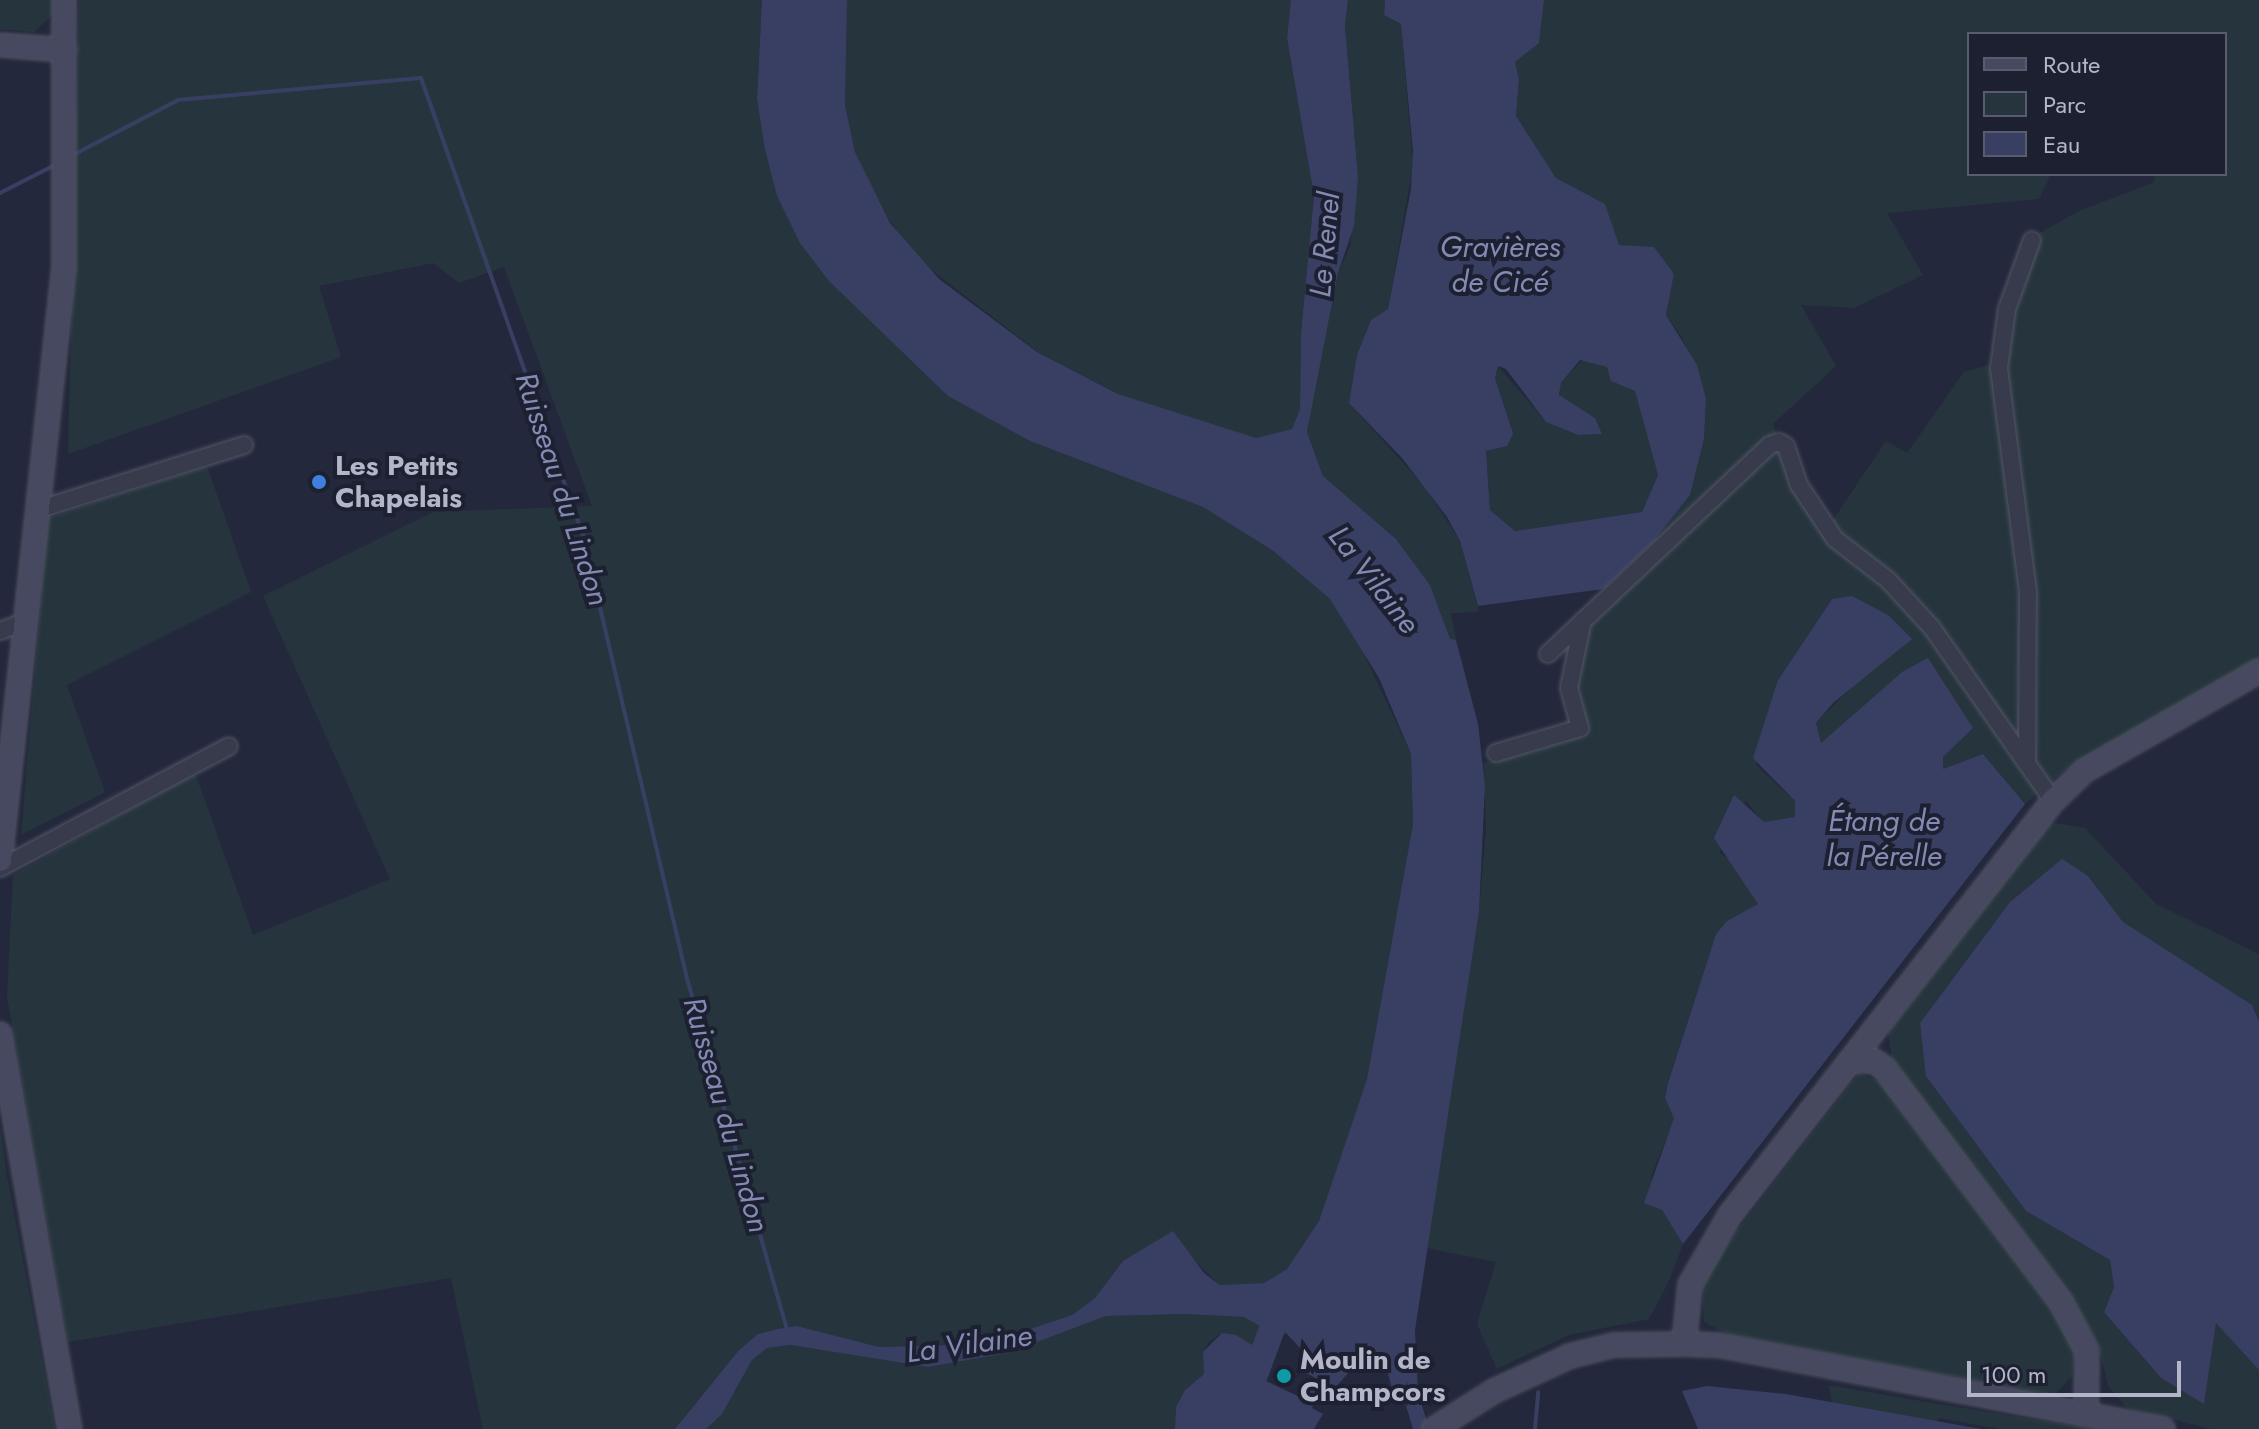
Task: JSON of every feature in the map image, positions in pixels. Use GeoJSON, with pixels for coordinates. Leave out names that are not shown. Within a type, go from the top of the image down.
{"type":"FeatureCollection","features":[{"type":"Feature","properties":{"kind":"main road"},"geometry":{"type":"LineString","coordinates":[[0,860],[64,267],[64,0]]}},
{"type":"Feature","properties":{"kind":"main road"},"geometry":{"type":"LineString","coordinates":[[0,45],[65,50]]}},
{"type":"Feature","properties":{"kind":"main road"},"geometry":{"type":"LineString","coordinates":[[1684,1344],[1690,1285],[1711,1245],[2053,801],[2084,771],[2259,671]]}},
{"type":"Feature","properties":{"kind":"main road"},"geometry":{"type":"LineString","coordinates":[[1883,1022],[1884,1068]]}},
{"type":"Feature","properties":{"kind":"main road"},"geometry":{"type":"LineString","coordinates":[[0,1034],[70,1429]]}},
{"type":"Feature","properties":{"kind":"main road"},"geometry":{"type":"LineString","coordinates":[[1851,1061],[1874,1061],[1884,1068],[2078,1328],[2087,1351],[2086,1415]]}},
{"type":"Feature","properties":{"kind":"main road"},"geometry":{"type":"LineString","coordinates":[[1440,1424],[1570,1356],[1614,1345],[1684,1344],[1718,1345],[2163,1429]]}},
{"type":"Feature","properties":{"kind":"street"},"geometry":{"type":"LineString","coordinates":[[2027,761],[2028,592],[1999,368],[2007,309],[2032,240]]}},
{"type":"Feature","properties":{"kind":"street"},"geometry":{"type":"LineString","coordinates":[[1548,654],[1779,442],[1786,446],[1799,485],[1835,539],[1888,580],[1932,628],[2053,801]]}},
{"type":"Feature","properties":{"kind":"street"},"geometry":{"type":"LineString","coordinates":[[40,509],[244,445]]}},
{"type":"Feature","properties":{"kind":"street"},"geometry":{"type":"LineString","coordinates":[[1496,753],[1580,728],[1569,688],[1583,620]]}},
{"type":"Feature","properties":{"kind":"street"},"geometry":{"type":"LineString","coordinates":[[0,631],[28,621]]}},
{"type":"Feature","properties":{"kind":"street"},"geometry":{"type":"LineString","coordinates":[[0,868],[229,746]]}},
{"type":"Feature","properties":{"kind":"green space"},"geometry":{"type":"Polygon","coordinates":[[[0,0],[56,0],[51,16],[34,32],[0,29],[0,0]]]}},
{"type":"Feature","properties":{"kind":"green space"},"geometry":{"type":"Polygon","coordinates":[[[79,0],[762,0],[757,99],[777,196],[948,396],[1030,441],[1203,507],[1272,550],[1330,599],[1350,625],[1411,754],[1413,824],[1367,1079],[1319,1221],[1287,1269],[1264,1283],[1220,1285],[1190,1256],[1143,1250],[1123,1261],[1095,1298],[1072,1315],[984,1344],[879,1347],[797,1326],[777,1329],[758,1334],[739,1350],[675,1429],[483,1429],[451,1278],[68,1342],[7,997],[13,875],[195,773],[253,935],[390,879],[263,596],[433,512],[592,506],[504,267],[459,283],[433,263],[319,286],[341,357],[68,454],[79,0]]]}},
{"type":"Feature","properties":{"kind":"green space"},"geometry":{"type":"Polygon","coordinates":[[[847,0],[1291,0],[1287,38],[1314,196],[1301,333],[1300,409],[1292,429],[1256,438],[1134,402],[1038,352],[916,258],[877,202],[855,152],[845,105],[847,0]]]}},
{"type":"Feature","properties":{"kind":"green space"},"geometry":{"type":"Polygon","coordinates":[[[1348,0],[1385,0],[1384,15],[1401,24],[1413,165],[1388,309],[1371,320],[1357,355],[1349,403],[1424,486],[1460,541],[1479,612],[1451,613],[1456,640],[1450,640],[1430,585],[1396,539],[1323,476],[1307,432],[1338,273],[1350,247],[1358,177],[1345,26],[1348,0]]]}},
{"type":"Feature","properties":{"kind":"green space"},"geometry":{"type":"Polygon","coordinates":[[[1544,0],[2259,0],[2259,660],[2063,772],[2025,804],[1983,754],[1943,769],[1943,758],[1902,672],[1821,743],[1816,723],[1869,670],[1832,599],[1778,680],[1756,765],[1795,801],[1795,817],[1764,823],[1746,801],[1719,853],[1734,862],[1758,905],[1727,921],[1716,934],[1668,1082],[1665,1098],[1675,1118],[1651,1176],[1662,1210],[1683,1244],[1668,1283],[1649,1319],[1569,1335],[1497,1369],[1477,1324],[1496,1262],[1427,1248],[1479,912],[1486,829],[1484,763],[1585,735],[1574,686],[1590,620],[1603,589],[1653,542],[1690,495],[1704,439],[1706,399],[1682,337],[1666,315],[1674,274],[1654,247],[1619,246],[1605,204],[1556,178],[1516,116],[1519,79],[1515,62],[1539,43],[1544,0]],[[1967,32],[1967,176],[2050,176],[2039,199],[1887,213],[1923,275],[1854,308],[1801,305],[1836,366],[1773,424],[1792,484],[1823,535],[1886,441],[1907,453],[1964,372],[1992,364],[2026,241],[2077,212],[2154,182],[2155,176],[2227,176],[2227,32],[1967,32]]]}},
{"type":"Feature","properties":{"kind":"green space"},"geometry":{"type":"Polygon","coordinates":[[[1583,359],[1607,367],[1614,382],[1635,391],[1658,475],[1642,512],[1515,531],[1490,510],[1486,451],[1507,446],[1511,425],[1495,378],[1498,366],[1546,422],[1578,435],[1602,434],[1595,418],[1559,396],[1561,383],[1583,359]]]}},
{"type":"Feature","properties":{"kind":"green space"},"geometry":{"type":"Polygon","coordinates":[[[207,466],[251,592],[67,685],[105,792],[21,835],[48,518],[207,466]]]}},
{"type":"Feature","properties":{"kind":"green space"},"geometry":{"type":"Polygon","coordinates":[[[2049,822],[2085,828],[2156,904],[2259,954],[2259,1021],[2255,1010],[2123,922],[2088,876],[2049,870],[2010,902],[1920,1023],[1927,1076],[2026,1211],[2110,1260],[2114,1287],[2104,1312],[2161,1378],[2204,1403],[2216,1322],[2259,1370],[2259,1429],[2212,1429],[2128,1409],[2108,1386],[2099,1348],[2073,1301],[1893,1067],[1888,1032],[2049,822]]]}},
{"type":"Feature","properties":{"kind":"green space"},"geometry":{"type":"Polygon","coordinates":[[[1859,1073],[1887,1085],[2055,1306],[2076,1352],[2072,1376],[2054,1395],[1729,1335],[1704,1322],[1702,1289],[1711,1264],[1859,1073]]]}},
{"type":"Feature","properties":{"kind":"green space"},"geometry":{"type":"Polygon","coordinates":[[[0,1126],[7,1176],[55,1429],[0,1429],[0,1126]]]}},
{"type":"Feature","properties":{"kind":"green space"},"geometry":{"type":"Polygon","coordinates":[[[1185,1314],[1244,1317],[1265,1329],[1257,1346],[1222,1333],[1209,1342],[1203,1352],[1204,1374],[1185,1390],[1176,1407],[1175,1429],[706,1429],[722,1414],[752,1360],[767,1348],[791,1345],[928,1367],[1008,1353],[1106,1316],[1185,1314]]]}},
{"type":"Feature","properties":{"kind":"green space"},"geometry":{"type":"Polygon","coordinates":[[[1829,1385],[2094,1429],[2000,1429],[1938,1418],[1938,1429],[1836,1429],[1829,1385]]]}},
{"type":"Feature","properties":{"kind":"water","name":"Le Renel"},"geometry":{"type":"Polygon","coordinates":[[[762,0],[847,0],[845,105],[855,152],[890,223],[939,279],[1037,352],[1118,394],[1256,438],[1292,429],[1300,409],[1301,333],[1314,196],[1287,38],[1291,0],[1348,0],[1345,26],[1358,177],[1354,226],[1338,273],[1307,432],[1323,476],[1396,539],[1430,585],[1450,639],[1456,640],[1478,724],[1485,785],[1479,912],[1415,1330],[1418,1392],[1429,1429],[1413,1429],[1404,1399],[1393,1392],[1386,1366],[1362,1357],[1335,1388],[1306,1373],[1300,1348],[1286,1333],[1275,1335],[1244,1317],[1185,1314],[1106,1316],[1008,1353],[928,1367],[791,1345],[767,1348],[752,1360],[722,1414],[706,1429],[675,1429],[739,1350],[758,1334],[777,1329],[797,1326],[879,1347],[984,1344],[1072,1315],[1095,1298],[1123,1261],[1173,1231],[1204,1273],[1220,1285],[1264,1283],[1287,1269],[1319,1221],[1367,1079],[1413,824],[1411,754],[1379,678],[1330,599],[1272,550],[1203,507],[1030,441],[948,396],[829,281],[800,243],[777,196],[765,149],[757,99],[762,0]]]}},
{"type":"Feature","properties":{"kind":"water","name":"Gravières de Cicé"},"geometry":{"type":"Polygon","coordinates":[[[1385,0],[1544,0],[1539,43],[1515,62],[1519,79],[1516,116],[1556,178],[1605,204],[1619,245],[1654,247],[1674,274],[1666,315],[1697,365],[1706,399],[1704,439],[1690,495],[1653,542],[1603,589],[1478,606],[1460,541],[1447,517],[1402,458],[1349,403],[1357,355],[1371,320],[1388,309],[1411,189],[1413,151],[1401,24],[1384,15],[1385,0]],[[1580,360],[1561,383],[1559,395],[1595,418],[1602,434],[1578,435],[1546,422],[1506,369],[1498,366],[1495,378],[1513,433],[1507,446],[1486,451],[1490,510],[1515,531],[1642,512],[1658,475],[1635,391],[1611,381],[1607,367],[1580,360]]]}},
{"type":"Feature","properties":{"kind":"water","name":"Étang de la Pérelle"},"geometry":{"type":"Polygon","coordinates":[[[1852,596],[1888,615],[1912,639],[1833,703],[1816,723],[1821,743],[1902,672],[1928,658],[1973,728],[1943,757],[1943,769],[1983,754],[2025,804],[1683,1244],[1662,1210],[1644,1203],[1674,1118],[1665,1098],[1668,1083],[1716,934],[1727,921],[1758,904],[1714,838],[1734,795],[1764,822],[1795,817],[1795,801],[1753,758],[1778,680],[1832,599],[1852,596]]]}},
{"type":"Feature","properties":{"kind":"water"},"geometry":{"type":"Polygon","coordinates":[[[2062,859],[2088,876],[2123,922],[2252,1005],[2259,1021],[2259,1370],[2216,1323],[2204,1404],[2161,1378],[2104,1312],[2114,1287],[2110,1260],[2026,1211],[1926,1076],[1920,1023],[2010,902],[2062,859]]]}},
{"type":"Feature","properties":{"kind":"water"},"geometry":{"type":"Polygon","coordinates":[[[1222,1333],[1236,1335],[1272,1357],[1266,1381],[1304,1399],[1310,1388],[1318,1392],[1312,1408],[1323,1414],[1314,1429],[1175,1429],[1176,1407],[1185,1390],[1204,1374],[1203,1352],[1222,1333]]]}},
{"type":"Feature","properties":{"kind":"water"},"geometry":{"type":"Polygon","coordinates":[[[1707,1386],[1786,1394],[1981,1429],[1698,1429],[1682,1391],[1707,1386]]]}},
{"type":"Feature","properties":{"kind":"waterway","name":"Ruisseau du Lindon"},"geometry":{"type":"LineString","coordinates":[[73,155],[178,100],[421,78],[583,535],[688,982],[788,1332]]}},
{"type":"Feature","properties":{"kind":"waterway","name":"Ruisseau du Lindon"},"geometry":{"type":"LineString","coordinates":[[0,193],[55,165]]}},
{"type":"Feature","properties":{"kind":"waterway","name":"La Vilaine"},"geometry":{"type":"LineString","coordinates":[[1235,1429],[1276,1318],[1292,1308]]}},
{"type":"Feature","properties":{"kind":"waterway"},"geometry":{"type":"LineString","coordinates":[[1535,1429],[1538,1392]]}},
{"type":"Feature","properties":{"kind":"place","name":"Les Petits Chapelais"},"geometry":{"type":"Point","coordinates":[319,482]}},
{"type":"Feature","properties":{"kind":"place","name":"Moulin de Champcors"},"geometry":{"type":"Point","coordinates":[1284,1376]}}]}
